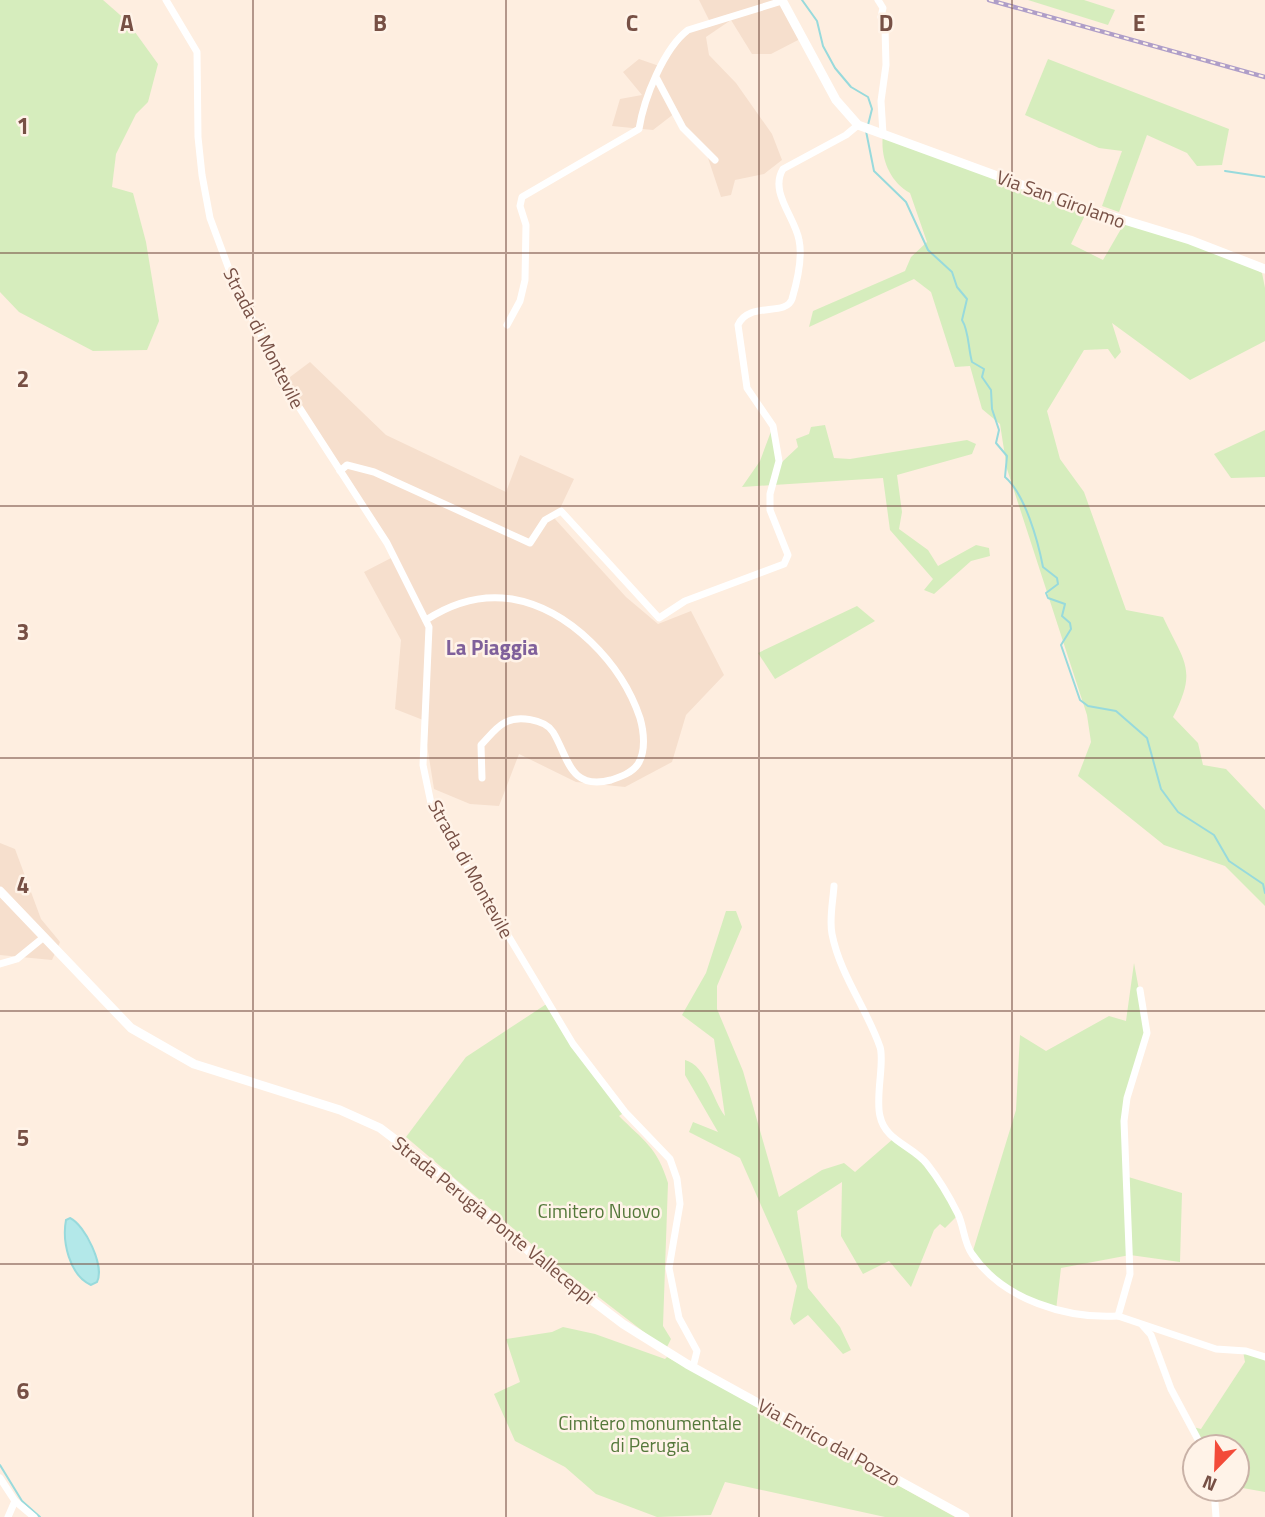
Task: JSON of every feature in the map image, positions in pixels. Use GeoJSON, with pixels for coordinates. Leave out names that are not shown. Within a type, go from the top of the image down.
{"type":"FeatureCollection","features":[{"type":"Feature","properties":{"kind":"street","name":"Strada di Montevile"},"geometry":{"type":"LineString","coordinates":[[166,0],[197,52],[198,137],[202,175],[210,218],[236,288],[299,407],[387,543],[429,627],[423,765],[432,808],[573,1044],[625,1112],[670,1159],[677,1179],[680,1204],[670,1278],[679,1318],[696,1351],[693,1367]]}},
{"type":"Feature","properties":{"kind":"street"},"geometry":{"type":"LineString","coordinates":[[878,0],[884,8],[881,17],[885,28],[885,83],[881,101],[880,132]]}},
{"type":"Feature","properties":{"kind":"street"},"geometry":{"type":"LineString","coordinates":[[340,471],[347,465],[373,472],[530,543],[545,520],[561,511],[659,618],[685,601],[784,564],[788,555],[769,510],[770,494],[779,461],[773,426],[747,388],[738,325],[744,315],[785,307],[791,302],[800,258],[799,240],[779,190],[779,176],[783,169],[846,135],[858,125],[836,100],[782,1],[688,30],[676,39],[643,106],[639,129],[522,197],[520,205],[526,225],[526,280],[520,301],[507,325]]}},
{"type":"Feature","properties":{"kind":"street"},"geometry":{"type":"LineString","coordinates":[[657,79],[683,128],[715,160]]}},
{"type":"Feature","properties":{"kind":"street","name":"Via San Girolamo"},"geometry":{"type":"LineString","coordinates":[[858,125],[1101,214],[1190,240],[1265,269]]}},
{"type":"Feature","properties":{"kind":"street"},"geometry":{"type":"LineString","coordinates":[[426,620],[446,607],[476,598],[512,599],[540,609],[564,622],[601,651],[632,696],[643,729],[643,753],[637,766],[622,777],[605,781],[586,779],[573,772],[566,763],[552,730],[543,723],[515,720],[505,722],[481,745],[482,778]]}},
{"type":"Feature","properties":{"kind":"street"},"geometry":{"type":"LineString","coordinates":[[834,887],[831,933],[845,973],[882,1051],[878,1078],[880,1117],[887,1131],[928,1165],[958,1215],[972,1254],[998,1280],[1024,1297],[1066,1314],[1088,1317],[1118,1316],[1216,1349],[1246,1351],[1265,1357]]}},
{"type":"Feature","properties":{"kind":"street","name":"Strada Perugia Ponte Valleceppi"},"geometry":{"type":"LineString","coordinates":[[0,891],[131,1028],[194,1064],[340,1110],[388,1132],[451,1182],[539,1260],[623,1324],[693,1367]]}},
{"type":"Feature","properties":{"kind":"street"},"geometry":{"type":"LineString","coordinates":[[2,963],[17,959],[44,937]]}},
{"type":"Feature","properties":{"kind":"street"},"geometry":{"type":"LineString","coordinates":[[1118,1316],[1130,1275],[1124,1121],[1127,1098],[1147,1032],[1140,990]]}},
{"type":"Feature","properties":{"kind":"street"},"geometry":{"type":"LineString","coordinates":[[1142,1324],[1151,1335],[1171,1390],[1194,1433]]}},
{"type":"Feature","properties":{"kind":"street","name":"Via Enrico dal Pozzo"},"geometry":{"type":"LineString","coordinates":[[693,1367],[965,1517]]}},
{"type":"Feature","properties":{"kind":"street"},"geometry":{"type":"LineString","coordinates":[[0,1478],[15,1501],[34,1517]]}},
{"type":"Feature","properties":{"kind":"street"},"geometry":{"type":"LineString","coordinates":[[8,1517],[15,1501]]}},
{"type":"Feature","properties":{"kind":"shaded area"},"geometry":{"type":"Polygon","coordinates":[[[699,0],[782,0],[802,38],[771,54],[752,54],[731,20],[706,37],[709,55],[736,83],[772,134],[782,160],[764,174],[735,180],[731,195],[721,197],[706,152],[675,113],[653,130],[612,126],[620,99],[642,95],[623,72],[639,59],[662,67],[676,39],[710,22],[699,0]]]}},
{"type":"Feature","properties":{"kind":"shaded area"},"geometry":{"type":"Polygon","coordinates":[[[310,362],[386,435],[506,492],[520,455],[574,479],[555,519],[626,597],[658,624],[691,611],[724,675],[686,715],[672,762],[625,787],[576,782],[519,754],[499,806],[470,804],[434,789],[423,720],[395,709],[401,640],[364,572],[393,557],[299,407],[278,386],[310,362]]]}},
{"type":"Feature","properties":{"kind":"shaded area"},"geometry":{"type":"Polygon","coordinates":[[[0,843],[15,849],[41,919],[60,942],[52,960],[0,955],[0,843]]]}},
{"type":"Feature","properties":{"kind":"green space"},"geometry":{"type":"Polygon","coordinates":[[[0,0],[103,0],[127,21],[158,64],[148,102],[136,114],[116,154],[112,187],[133,193],[146,242],[159,321],[147,350],[93,351],[19,312],[0,292],[0,0]]]}},
{"type":"Feature","properties":{"kind":"green space"},"geometry":{"type":"Polygon","coordinates":[[[1028,0],[1084,0],[1115,10],[1108,25],[1028,0]]]}},
{"type":"Feature","properties":{"kind":"green space"},"geometry":{"type":"Polygon","coordinates":[[[1048,59],[1229,129],[1222,165],[1197,166],[1187,153],[1147,135],[1119,212],[1102,206],[1122,151],[1099,148],[1025,115],[1048,59]]]}},
{"type":"Feature","properties":{"kind":"green space"},"geometry":{"type":"Polygon","coordinates":[[[883,134],[1088,209],[1071,244],[1103,260],[1125,222],[1239,259],[1262,273],[1265,288],[1265,341],[1190,380],[1112,323],[1121,352],[1115,359],[1108,349],[1084,350],[1047,411],[1060,459],[1084,492],[1126,610],[1163,617],[1182,656],[1185,687],[1173,717],[1198,743],[1203,765],[1226,769],[1265,810],[1265,906],[1225,866],[1164,845],[1078,776],[1091,742],[1087,715],[1007,469],[1000,424],[982,409],[970,366],[955,367],[931,292],[914,279],[809,327],[813,311],[905,271],[911,257],[927,242],[910,193],[897,182],[888,168],[883,151],[883,134]]]}},
{"type":"Feature","properties":{"kind":"green space"},"geometry":{"type":"Polygon","coordinates":[[[825,425],[834,458],[850,459],[967,440],[976,444],[972,454],[897,475],[902,512],[899,529],[928,550],[938,566],[976,545],[989,548],[990,556],[971,561],[934,594],[924,590],[933,579],[890,530],[883,478],[742,487],[760,461],[773,426],[779,461],[782,462],[798,447],[796,439],[809,434],[811,427],[825,425]]]}},
{"type":"Feature","properties":{"kind":"green space"},"geometry":{"type":"Polygon","coordinates":[[[1265,430],[1265,477],[1231,478],[1214,454],[1265,430]]]}},
{"type":"Feature","properties":{"kind":"green space"},"geometry":{"type":"Polygon","coordinates":[[[857,606],[875,621],[775,679],[758,653],[857,606]]]}},
{"type":"Feature","properties":{"kind":"green space"},"geometry":{"type":"Polygon","coordinates":[[[726,911],[736,911],[742,927],[717,986],[717,1009],[743,1071],[779,1197],[822,1170],[844,1163],[855,1172],[893,1139],[919,1155],[958,1215],[945,1228],[940,1224],[934,1230],[911,1287],[889,1261],[863,1274],[841,1236],[842,1182],[797,1211],[808,1288],[840,1327],[851,1350],[843,1354],[808,1315],[794,1325],[790,1319],[797,1286],[740,1158],[689,1132],[693,1122],[718,1132],[685,1075],[685,1060],[699,1069],[704,1076],[725,1116],[714,1039],[682,1015],[706,973],[726,911]]]}},
{"type":"Feature","properties":{"kind":"green space"},"geometry":{"type":"Polygon","coordinates":[[[1134,963],[1147,1033],[1127,1098],[1125,1176],[1182,1193],[1180,1262],[1130,1255],[1061,1268],[1056,1310],[1006,1286],[972,1254],[1016,1110],[1020,1035],[1046,1051],[1109,1016],[1126,1021],[1134,963]]]}},
{"type":"Feature","properties":{"kind":"green space","name":"Cimitero Nuovo"},"geometry":{"type":"Polygon","coordinates":[[[548,1003],[599,1080],[625,1112],[619,1116],[643,1139],[664,1171],[668,1183],[663,1326],[671,1339],[666,1349],[548,1258],[406,1137],[466,1057],[548,1003]]]}},
{"type":"Feature","properties":{"kind":"green space","name":"Cimitero monumentale di Perugia"},"geometry":{"type":"Polygon","coordinates":[[[563,1327],[595,1334],[665,1359],[667,1357],[955,1517],[885,1517],[725,1482],[711,1515],[657,1517],[596,1494],[565,1467],[515,1441],[494,1394],[520,1382],[506,1339],[552,1332],[563,1327]]]}},
{"type":"Feature","properties":{"kind":"green space"},"geometry":{"type":"Polygon","coordinates":[[[1243,1351],[1265,1357],[1265,1492],[1251,1490],[1251,1433],[1196,1433],[1193,1427],[1201,1429],[1245,1362],[1243,1351]]]}},
{"type":"Feature","properties":{"kind":"water"},"geometry":{"type":"Polygon","coordinates":[[[70,1218],[82,1229],[96,1257],[99,1275],[97,1282],[91,1285],[77,1274],[69,1257],[65,1228],[66,1220],[70,1218]]]}},
{"type":"Feature","properties":{"kind":"waterway"},"geometry":{"type":"LineString","coordinates":[[802,0],[817,21],[823,46],[835,68],[851,87],[868,97],[872,109],[868,125]]}},
{"type":"Feature","properties":{"kind":"waterway"},"geometry":{"type":"LineString","coordinates":[[866,131],[874,171],[906,202],[928,250],[952,272],[957,287],[967,299],[962,320],[972,362],[984,369],[982,377],[991,390],[992,409],[999,430],[996,443],[1007,456],[1005,477],[1024,506],[1043,567],[1057,578],[1058,584],[1046,593],[1048,598],[1065,604],[1062,616],[1070,623],[1071,629],[1061,645],[1080,700],[1088,706],[1116,711],[1147,738],[1161,789],[1178,812],[1214,835],[1229,861],[1263,884],[1265,893]]}},
{"type":"Feature","properties":{"kind":"waterway"},"geometry":{"type":"LineString","coordinates":[[1225,171],[1265,177]]}},
{"type":"Feature","properties":{"kind":"waterway"},"geometry":{"type":"LineString","coordinates":[[0,1465],[22,1501],[40,1517]]}},
{"type":"Feature","properties":{"kind":"railway"},"geometry":{"type":"LineString","coordinates":[[989,0],[1265,77]]}},
{"type":"Feature","properties":{"kind":"district","name":"La Piaggia"},"geometry":{"type":"Point","coordinates":[492,648]}}]}
